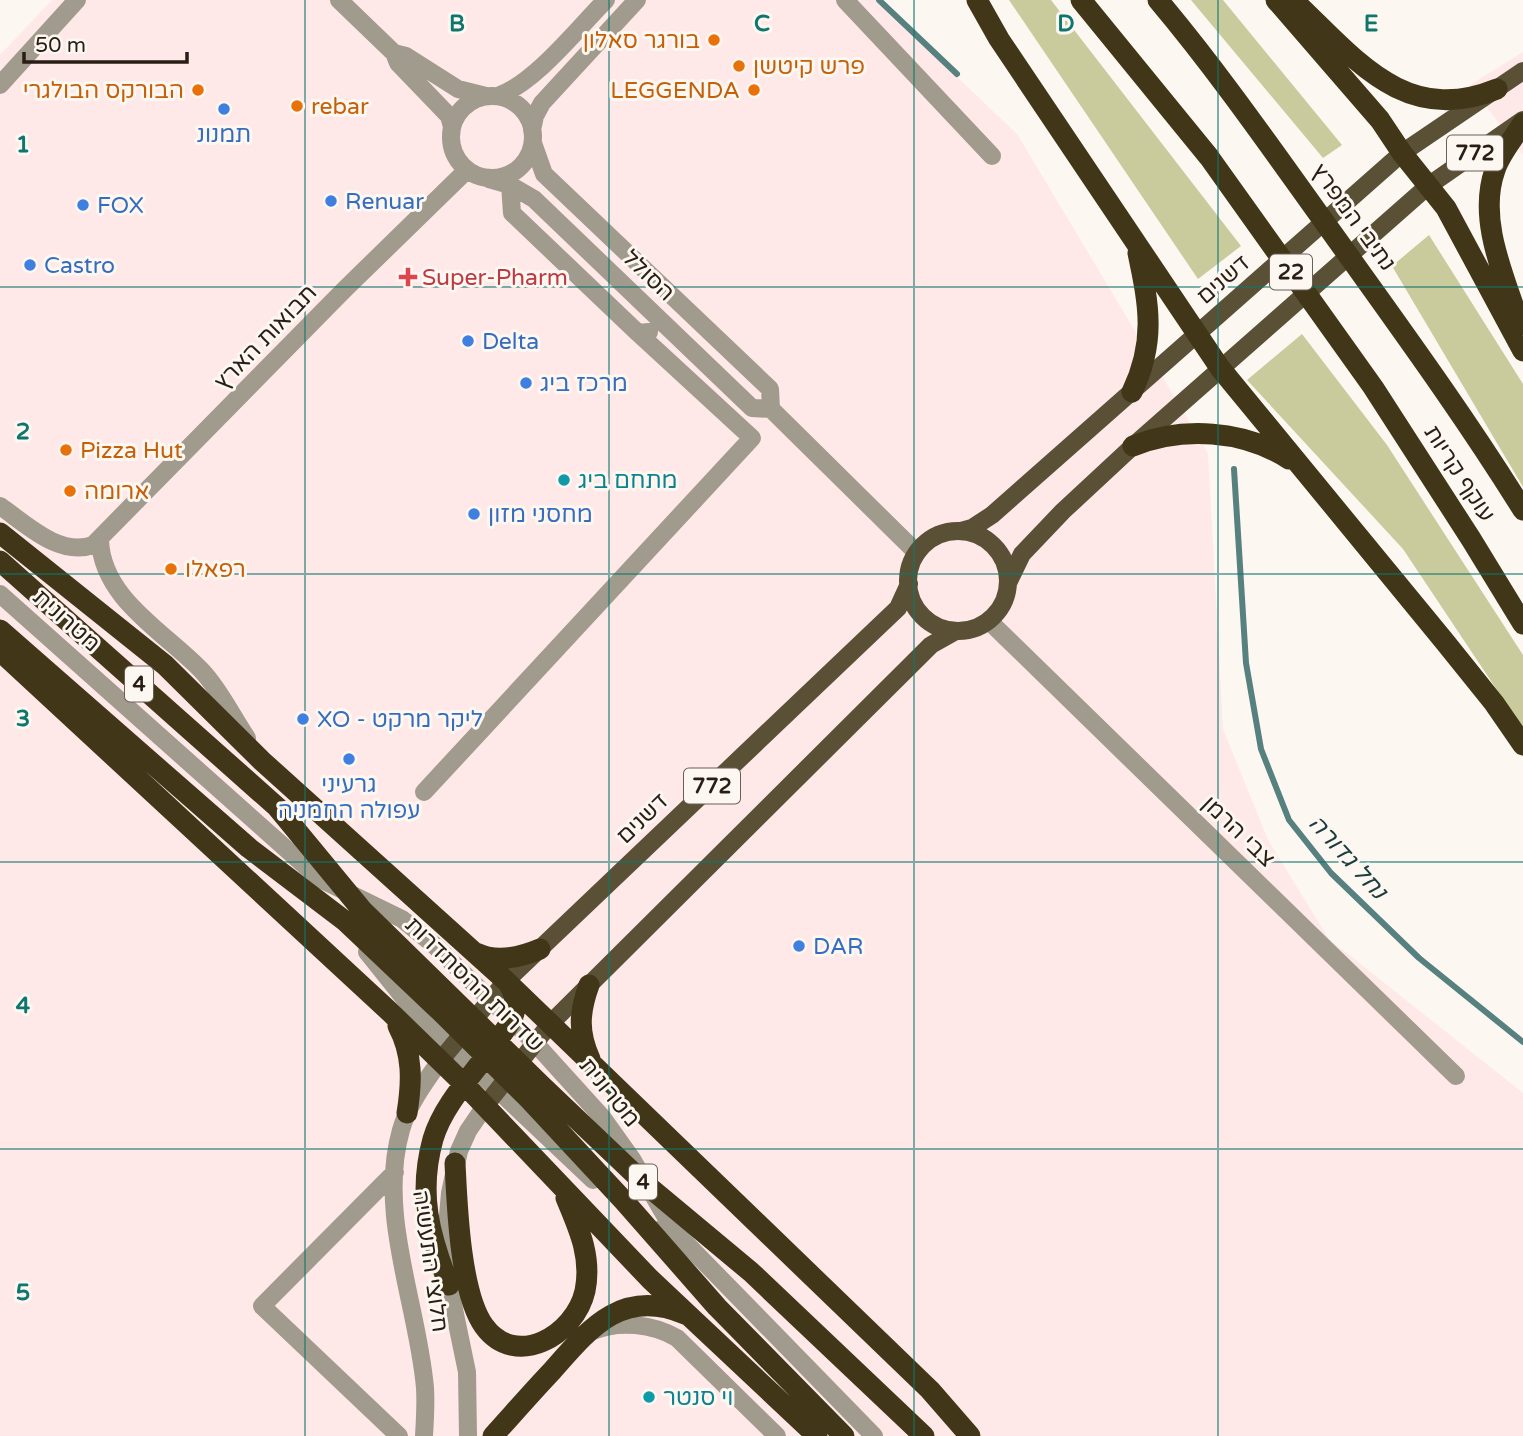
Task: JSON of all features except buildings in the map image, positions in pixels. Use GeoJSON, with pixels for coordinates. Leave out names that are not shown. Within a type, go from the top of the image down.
{"type":"FeatureCollection","features":[{"type":"Feature","properties":{"kind":"highway"},"geometry":{"type":"LineString","coordinates":[[977,0],[999,39],[1220,369],[1445,642],[1494,703],[1523,745]]}},
{"type":"Feature","properties":{"kind":"highway","name":"עוקף קריות"},"geometry":{"type":"LineString","coordinates":[[1081,0],[1209,157],[1373,387],[1523,624]]}},
{"type":"Feature","properties":{"kind":"highway","name":"נתיבי המפרץ"},"geometry":{"type":"LineString","coordinates":[[1158,0],[1250,118],[1415,347]]}},
{"type":"Feature","properties":{"kind":"highway"},"geometry":{"type":"LineString","coordinates":[[1276,0],[1380,120],[1402,153],[1446,208],[1523,351]]}},
{"type":"Feature","properties":{"kind":"highway"},"geometry":{"type":"LineString","coordinates":[[1293,0],[1365,68],[1406,92],[1422,98],[1448,102],[1476,98],[1497,89]]}},
{"type":"Feature","properties":{"kind":"highway"},"geometry":{"type":"LineString","coordinates":[[1523,122],[1495,168],[1490,206],[1497,253],[1523,334]]}},
{"type":"Feature","properties":{"kind":"highway"},"geometry":{"type":"LineString","coordinates":[[1132,392],[1146,354],[1150,321],[1134,238]]}},
{"type":"Feature","properties":{"kind":"highway","name":"עוקף קריות"},"geometry":{"type":"LineString","coordinates":[[1415,347],[1523,510]]}},
{"type":"Feature","properties":{"kind":"highway"},"geometry":{"type":"LineString","coordinates":[[1133,446],[1167,435],[1217,435],[1252,441],[1298,465]]}},
{"type":"Feature","properties":{"kind":"highway"},"geometry":{"type":"LineString","coordinates":[[0,533],[165,665],[262,761],[506,981],[804,1266],[930,1390],[970,1436]]}},
{"type":"Feature","properties":{"kind":"highway","name":"שדרות ההסתדרות"},"geometry":{"type":"LineString","coordinates":[[0,561],[278,807],[362,910],[643,1182],[751,1272],[924,1436]]}},
{"type":"Feature","properties":{"kind":"highway","name":"שדרות ההסתדרות"},"geometry":{"type":"LineString","coordinates":[[0,630],[249,848],[345,921],[449,1020],[530,1100],[717,1307],[844,1436]]}},
{"type":"Feature","properties":{"kind":"highway"},"geometry":{"type":"LineString","coordinates":[[0,651],[390,1012],[445,1053],[491,1098],[559,1184],[688,1315],[817,1436]]}},
{"type":"Feature","properties":{"kind":"highway"},"geometry":{"type":"LineString","coordinates":[[475,953],[497,958],[523,955],[540,949]]}},
{"type":"Feature","properties":{"kind":"highway"},"geometry":{"type":"LineString","coordinates":[[449,1285],[428,1223],[426,1192],[433,1139],[442,1117],[512,1020],[513,994],[506,981]]}},
{"type":"Feature","properties":{"kind":"highway"},"geometry":{"type":"LineString","coordinates":[[589,985],[582,1005],[580,1028],[583,1044],[592,1064]]}},
{"type":"Feature","properties":{"kind":"highway"},"geometry":{"type":"LineString","coordinates":[[390,1012],[404,1038],[410,1062],[407,1113]]}},
{"type":"Feature","properties":{"kind":"highway"},"geometry":{"type":"LineString","coordinates":[[455,1163],[462,1248],[477,1313],[493,1336],[504,1344],[515,1347],[542,1342],[564,1327],[575,1315],[584,1292],[587,1258],[584,1245],[559,1184]]}},
{"type":"Feature","properties":{"kind":"highway"},"geometry":{"type":"LineString","coordinates":[[493,1436],[583,1336],[605,1317],[623,1309],[660,1306],[688,1315]]}},
{"type":"Feature","properties":{"kind":"main road","name":"דשנים"},"geometry":{"type":"LineString","coordinates":[[961,531],[972,528],[992,515],[1402,153],[1523,71]]}},
{"type":"Feature","properties":{"kind":"main road","name":"772"},"geometry":{"type":"LineString","coordinates":[[1008,583],[1022,554],[1063,511],[1133,446],[1428,186],[1523,122]]}},
{"type":"Feature","properties":{"kind":"main road"},"geometry":{"type":"LineString","coordinates":[[961,531],[984,538],[994,546],[1007,569],[1008,583],[1006,598],[989,621],[979,627],[956,631],[944,629],[926,619],[912,601],[909,584],[910,568],[924,545],[941,534],[961,531]]}},
{"type":"Feature","properties":{"kind":"main road","name":"דשנים"},"geometry":{"type":"LineString","coordinates":[[445,1053],[506,981],[898,608],[909,584]]}},
{"type":"Feature","properties":{"kind":"main road","name":"772"},"geometry":{"type":"LineString","coordinates":[[491,1098],[550,1024],[931,646],[956,631]]}},
{"type":"Feature","properties":{"kind":"street"},"geometry":{"type":"LineString","coordinates":[[0,85],[77,0]]}},
{"type":"Feature","properties":{"kind":"street"},"geometry":{"type":"LineString","coordinates":[[339,0],[394,53],[398,63],[449,116],[453,151],[467,170],[477,176],[489,178],[512,174],[521,166],[529,156],[535,116],[542,103],[637,0]]}},
{"type":"Feature","properties":{"kind":"street"},"geometry":{"type":"LineString","coordinates":[[452,127],[464,106],[510,92],[533,74],[606,0]]}},
{"type":"Feature","properties":{"kind":"street"},"geometry":{"type":"LineString","coordinates":[[845,0],[992,156]]}},
{"type":"Feature","properties":{"kind":"street"},"geometry":{"type":"LineString","coordinates":[[394,53],[405,56],[458,89],[510,100],[528,117],[533,136]]}},
{"type":"Feature","properties":{"kind":"street","name":"הסולל"},"geometry":{"type":"LineString","coordinates":[[533,136],[537,159],[544,174],[770,389],[771,409]]}},
{"type":"Feature","properties":{"kind":"street","name":"תבואות הארץ"},"geometry":{"type":"LineString","coordinates":[[100,540],[345,289],[467,170]]}},
{"type":"Feature","properties":{"kind":"street","name":"הסולל"},"geometry":{"type":"LineString","coordinates":[[489,178],[510,185],[534,199],[752,408],[771,409],[917,553]]}},
{"type":"Feature","properties":{"kind":"street"},"geometry":{"type":"LineString","coordinates":[[424,792],[752,438],[512,213],[510,185]]}},
{"type":"Feature","properties":{"kind":"street"},"geometry":{"type":"LineString","coordinates":[[638,333],[670,329]]}},
{"type":"Feature","properties":{"kind":"street"},"geometry":{"type":"LineString","coordinates":[[0,506],[36,532],[64,546],[80,548],[100,540],[105,568],[120,593],[203,672],[262,761]]}},
{"type":"Feature","properties":{"kind":"street","name":"מטרונית"},"geometry":{"type":"LineString","coordinates":[[0,594],[320,879],[371,957],[445,1053]]}},
{"type":"Feature","properties":{"kind":"street","name":"צבי הרמן"},"geometry":{"type":"LineString","coordinates":[[989,621],[1456,1076]]}},
{"type":"Feature","properties":{"kind":"street","name":"מטרונית"},"geometry":{"type":"LineString","coordinates":[[320,879],[402,919],[435,945],[535,1043],[602,1117],[632,1159],[674,1231],[874,1436]]}},
{"type":"Feature","properties":{"kind":"street","name":"חלוצי התעשיה"},"geometry":{"type":"LineString","coordinates":[[424,1436],[425,1387],[398,1239],[395,1172],[398,1140],[407,1113],[445,1053]]}},
{"type":"Feature","properties":{"kind":"street","name":"מטרונית"},"geometry":{"type":"LineString","coordinates":[[491,1098],[608,1192],[674,1231]]}},
{"type":"Feature","properties":{"kind":"street","name":"חלוצי התעשיה"},"geometry":{"type":"LineString","coordinates":[[468,1436],[467,1372],[449,1285],[447,1227],[455,1163],[463,1140],[491,1098]]}},
{"type":"Feature","properties":{"kind":"street"},"geometry":{"type":"LineString","coordinates":[[395,1172],[262,1306],[399,1436]]}},
{"type":"Feature","properties":{"kind":"street"},"geometry":{"type":"LineString","coordinates":[[804,1266],[932,1382],[980,1436]]}},
{"type":"Feature","properties":{"kind":"street"},"geometry":{"type":"LineString","coordinates":[[583,1336],[598,1329],[623,1325],[664,1330],[684,1345],[778,1436]]}},
{"type":"Feature","properties":{"kind":"shaded area"},"geometry":{"type":"Polygon","coordinates":[[[52,0],[876,0],[1017,134],[1208,453],[1223,729],[1268,840],[1329,939],[1523,1093],[1523,1436],[0,1436],[0,55],[52,0]]]}},
{"type":"Feature","properties":{"kind":"shaded area"},"geometry":{"type":"Polygon","coordinates":[[[1523,52],[1523,155],[1470,85],[1523,52]]]}},
{"type":"Feature","properties":{"kind":"green space"},"geometry":{"type":"Polygon","coordinates":[[[1009,0],[1051,0],[1241,246],[1198,279],[1009,0]]]}},
{"type":"Feature","properties":{"kind":"green space"},"geometry":{"type":"Polygon","coordinates":[[[1191,0],[1223,0],[1342,145],[1323,158],[1191,0]]]}},
{"type":"Feature","properties":{"kind":"green space"},"geometry":{"type":"Polygon","coordinates":[[[1429,235],[1523,384],[1523,487],[1392,266],[1429,235]]]}},
{"type":"Feature","properties":{"kind":"green space"},"geometry":{"type":"Polygon","coordinates":[[[1302,334],[1387,445],[1523,655],[1523,729],[1403,549],[1247,380],[1302,334]]]}},
{"type":"Feature","properties":{"kind":"waterway","name":"נחל גדורה"},"geometry":{"type":"LineString","coordinates":[[879,0],[957,74]]}},
{"type":"Feature","properties":{"kind":"waterway","name":"נחל גדורה"},"geometry":{"type":"LineString","coordinates":[[1234,469],[1246,663],[1261,749],[1289,820],[1331,873],[1419,958],[1523,1042]]}},
{"type":"Feature","properties":{"kind":"place","name":"בורגר סאלון"},"geometry":{"type":"Point","coordinates":[714,40]}},
{"type":"Feature","properties":{"kind":"place","name":"פרש קיטשן"},"geometry":{"type":"Point","coordinates":[739,66]}},
{"type":"Feature","properties":{"kind":"place","name":"הבורקס הבולגרי"},"geometry":{"type":"Point","coordinates":[198,90]}},
{"type":"Feature","properties":{"kind":"place","name":"LEGGENDA"},"geometry":{"type":"Point","coordinates":[754,90]}},
{"type":"Feature","properties":{"kind":"place","name":"rebar"},"geometry":{"type":"Point","coordinates":[297,106]}},
{"type":"Feature","properties":{"kind":"place","name":"תמנונ"},"geometry":{"type":"Point","coordinates":[224,109]}},
{"type":"Feature","properties":{"kind":"place","name":"Renuar"},"geometry":{"type":"Point","coordinates":[331,201]}},
{"type":"Feature","properties":{"kind":"place","name":"FOX"},"geometry":{"type":"Point","coordinates":[83,205]}},
{"type":"Feature","properties":{"kind":"place","name":"Castro"},"geometry":{"type":"Point","coordinates":[30,265]}},
{"type":"Feature","properties":{"kind":"place","name":"Super-Pharm"},"geometry":{"type":"Point","coordinates":[408,277]}},
{"type":"Feature","properties":{"kind":"place","name":"Delta"},"geometry":{"type":"Point","coordinates":[468,341]}},
{"type":"Feature","properties":{"kind":"place","name":"מרכז ביג"},"geometry":{"type":"Point","coordinates":[526,383]}},
{"type":"Feature","properties":{"kind":"place","name":"Pizza Hut"},"geometry":{"type":"Point","coordinates":[66,450]}},
{"type":"Feature","properties":{"kind":"place","name":"מתחם ביג"},"geometry":{"type":"Point","coordinates":[564,480]}},
{"type":"Feature","properties":{"kind":"place","name":"ארומה"},"geometry":{"type":"Point","coordinates":[70,491]}},
{"type":"Feature","properties":{"kind":"place","name":"מחסני מזון"},"geometry":{"type":"Point","coordinates":[474,514]}},
{"type":"Feature","properties":{"kind":"place","name":"רפאלו"},"geometry":{"type":"Point","coordinates":[171,569]}},
{"type":"Feature","properties":{"kind":"place","name":"XO - ליקר מרקט"},"geometry":{"type":"Point","coordinates":[303,719]}},
{"type":"Feature","properties":{"kind":"place","name":"גרעיני עפולה החמניה"},"geometry":{"type":"Point","coordinates":[349,759]}},
{"type":"Feature","properties":{"kind":"place","name":"DAR"},"geometry":{"type":"Point","coordinates":[799,946]}},
{"type":"Feature","properties":{"kind":"place","name":"וי סנטר"},"geometry":{"type":"Point","coordinates":[649,1397]}}]}
